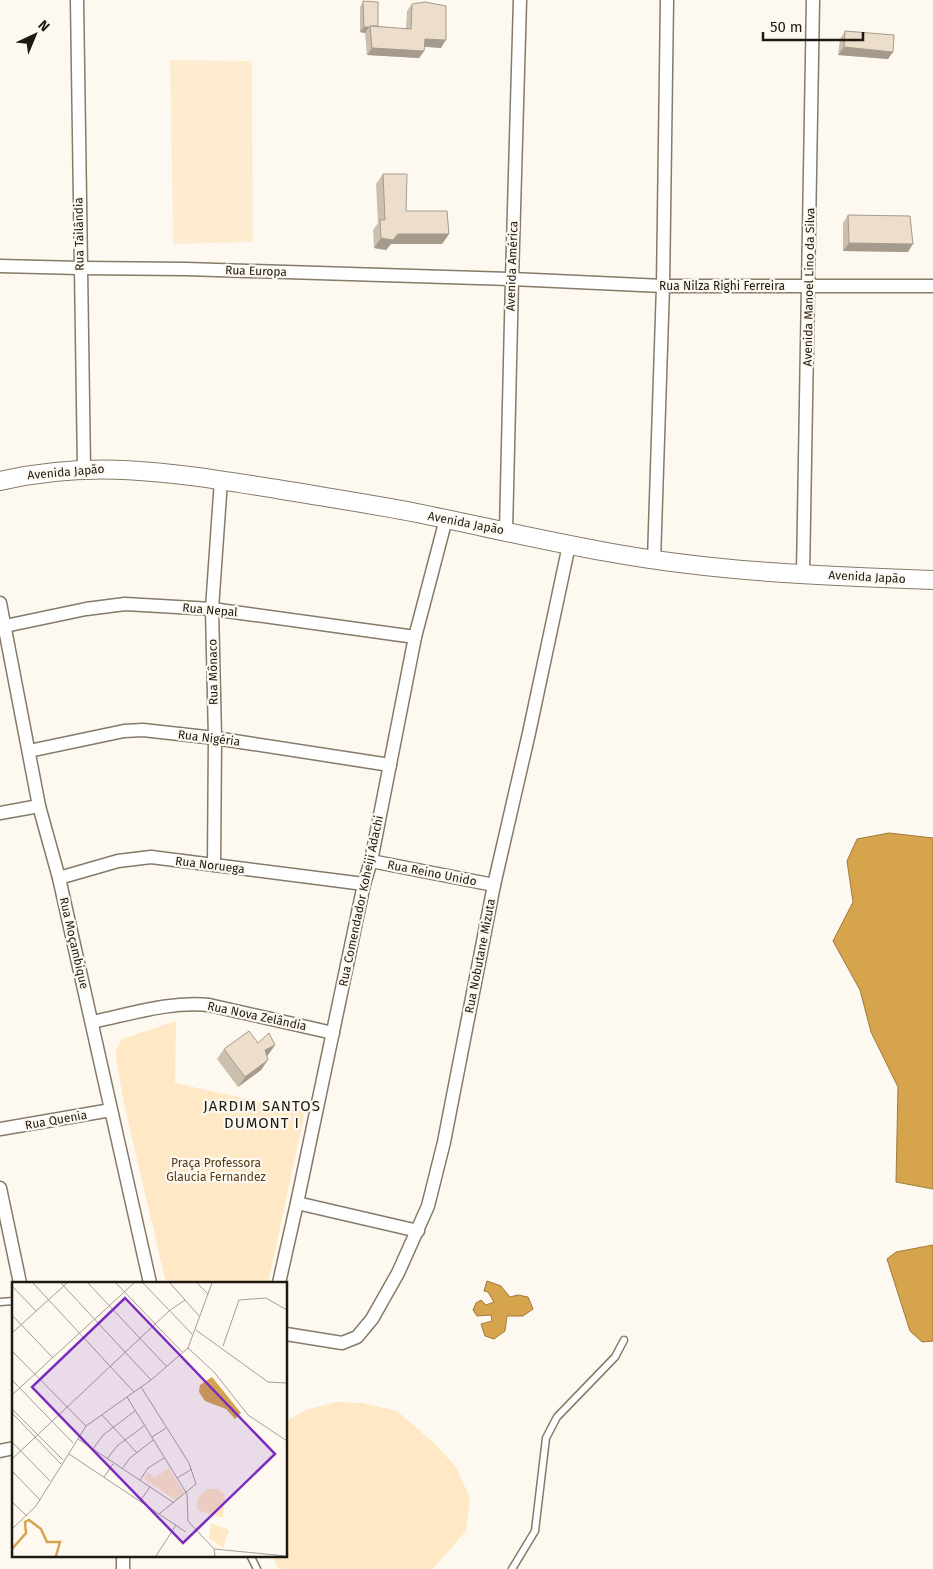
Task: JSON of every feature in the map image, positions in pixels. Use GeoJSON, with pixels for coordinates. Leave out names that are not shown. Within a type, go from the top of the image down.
{"type":"FeatureCollection","features":[{"type":"Feature","properties":{"kind":"main road","name":"Avenida Japão"},"geometry":{"type":"LineString","coordinates":[[0,481],[26,475],[84,468],[146,470],[222,480],[355,502],[654,560],[750,571],[933,580]]}},
{"type":"Feature","properties":{"kind":"street","name":"Rua Tailândia"},"geometry":{"type":"LineString","coordinates":[[77,0],[84,468]]}},
{"type":"Feature","properties":{"kind":"street","name":"Avenida América"},"geometry":{"type":"LineString","coordinates":[[506,532],[520,0]]}},
{"type":"Feature","properties":{"kind":"street"},"geometry":{"type":"LineString","coordinates":[[654,560],[662,286],[667,0]]}},
{"type":"Feature","properties":{"kind":"street","name":"Avenida Manoel Lino da Silva"},"geometry":{"type":"LineString","coordinates":[[803,574],[813,0]]}},
{"type":"Feature","properties":{"kind":"street","name":"Rua Europa"},"geometry":{"type":"LineString","coordinates":[[0,266],[186,268],[512,279]]}},
{"type":"Feature","properties":{"kind":"street","name":"Rua Nilza Righi Ferreira"},"geometry":{"type":"LineString","coordinates":[[512,279],[662,286],[933,286]]}},
{"type":"Feature","properties":{"kind":"street","name":"Rua Mônaco"},"geometry":{"type":"LineString","coordinates":[[214,865],[215,738],[212,609],[222,480]]}},
{"type":"Feature","properties":{"kind":"street","name":"Rua Comendador Koheiji Adachi"},"geometry":{"type":"LineString","coordinates":[[279,1282],[364,884],[371,861],[415,637],[446,519]]}},
{"type":"Feature","properties":{"kind":"street","name":"Rua Nobutane Mizuta"},"geometry":{"type":"LineString","coordinates":[[288,1334],[342,1343],[357,1337],[372,1319],[398,1274],[428,1206],[444,1142],[494,884],[529,733],[569,545]]}},
{"type":"Feature","properties":{"kind":"street","name":"Rua Moçambique"},"geometry":{"type":"LineString","coordinates":[[0,603],[30,751],[39,806],[59,878],[150,1282]]}},
{"type":"Feature","properties":{"kind":"street","name":"Rua Nepal"},"geometry":{"type":"LineString","coordinates":[[5,626],[108,605],[125,604],[212,609],[415,637]]}},
{"type":"Feature","properties":{"kind":"street","name":"Rua Nigéria"},"geometry":{"type":"LineString","coordinates":[[30,751],[124,731],[143,730],[215,738],[390,765]]}},
{"type":"Feature","properties":{"kind":"street"},"geometry":{"type":"LineString","coordinates":[[0,813],[39,806]]}},
{"type":"Feature","properties":{"kind":"street","name":"Rua Noruega"},"geometry":{"type":"LineString","coordinates":[[59,878],[118,861],[151,858],[364,884]]}},
{"type":"Feature","properties":{"kind":"street","name":"Rua Reino Unido"},"geometry":{"type":"LineString","coordinates":[[371,861],[494,884]]}},
{"type":"Feature","properties":{"kind":"street","name":"Rua Nova Zelândia"},"geometry":{"type":"LineString","coordinates":[[92,1022],[178,1004],[193,1003],[333,1033]]}},
{"type":"Feature","properties":{"kind":"street","name":"Rua Quenia"},"geometry":{"type":"LineString","coordinates":[[0,1129],[111,1110]]}},
{"type":"Feature","properties":{"kind":"street"},"geometry":{"type":"LineString","coordinates":[[0,1188],[20,1282]]}},
{"type":"Feature","properties":{"kind":"street"},"geometry":{"type":"LineString","coordinates":[[297,1203],[418,1231]]}},
{"type":"Feature","properties":{"kind":"street"},"geometry":{"type":"LineString","coordinates":[[123,1556],[123,1569]]}},
{"type":"Feature","properties":{"kind":"lane"},"geometry":{"type":"LineString","coordinates":[[512,1569],[535,1531],[546,1438],[557,1417],[615,1357],[624,1340]]}},
{"type":"Feature","properties":{"kind":"lane"},"geometry":{"type":"LineString","coordinates":[[250,1556],[257,1569]]}},
{"type":"Feature","properties":{"kind":"shaded area"},"geometry":{"type":"Polygon","coordinates":[[[170,60],[252,61],[253,242],[173,244],[170,60]]]}},
{"type":"Feature","properties":{"kind":"shaded area"},"geometry":{"type":"Polygon","coordinates":[[[889,833],[933,838],[933,1189],[896,1182],[898,1087],[871,1032],[860,990],[833,941],[853,902],[847,861],[857,839],[889,833]]]}},
{"type":"Feature","properties":{"kind":"shaded area"},"geometry":{"type":"Polygon","coordinates":[[[933,1245],[933,1341],[922,1342],[910,1331],[887,1259],[896,1252],[933,1245]]]}},
{"type":"Feature","properties":{"kind":"shaded area"},"geometry":{"type":"Polygon","coordinates":[[[487,1281],[501,1286],[510,1297],[518,1295],[528,1297],[533,1309],[523,1316],[507,1316],[505,1331],[494,1339],[485,1336],[481,1324],[492,1321],[491,1315],[477,1316],[473,1310],[476,1303],[481,1300],[486,1305],[494,1302],[488,1292],[484,1291],[487,1281]]]}},
{"type":"Feature","properties":{"kind":"green space","name":"Praça Professora Glaucia Fernandez"},"geometry":{"type":"Polygon","coordinates":[[[176,1021],[175,1083],[305,1112],[268,1282],[166,1282],[124,1104],[115,1052],[122,1039],[176,1021]]]}},
{"type":"Feature","properties":{"kind":"green space"},"geometry":{"type":"Polygon","coordinates":[[[336,1402],[362,1403],[397,1411],[435,1444],[456,1467],[470,1498],[466,1531],[433,1569],[279,1569],[272,1556],[288,1556],[288,1421],[305,1410],[336,1402]]]}},
{"type":"Feature","properties":{"kind":"building"},"geometry":{"type":"Polygon","coordinates":[[[363,1],[378,2],[378,26],[364,27],[363,1]]]}},
{"type":"Feature","properties":{"kind":"building"},"geometry":{"type":"Polygon","coordinates":[[[425,2],[446,6],[446,40],[425,39],[424,51],[372,48],[370,26],[411,29],[412,4],[425,2]]]}},
{"type":"Feature","properties":{"kind":"building"},"geometry":{"type":"Polygon","coordinates":[[[845,31],[894,35],[893,52],[844,47],[845,31]]]}},
{"type":"Feature","properties":{"kind":"building"},"geometry":{"type":"Polygon","coordinates":[[[383,174],[407,174],[406,211],[447,211],[449,234],[398,234],[393,240],[381,238],[380,220],[385,220],[383,174]]]}},
{"type":"Feature","properties":{"kind":"building"},"geometry":{"type":"Polygon","coordinates":[[[848,215],[910,216],[913,244],[849,243],[848,215]]]}},
{"type":"Feature","properties":{"kind":"building"},"geometry":{"type":"Polygon","coordinates":[[[249,1031],[258,1043],[269,1033],[275,1045],[265,1050],[268,1060],[245,1077],[224,1049],[249,1031]]]}},
{"type":"Feature","properties":{"kind":"district","name":"JARDIM SANTOS DUMONT I"},"geometry":{"type":"Point","coordinates":[262,1114]}}]}
